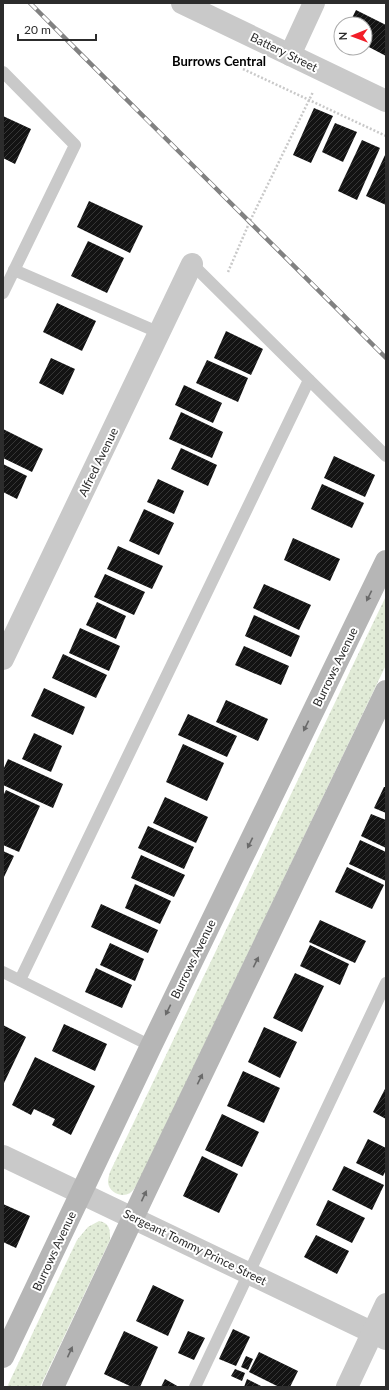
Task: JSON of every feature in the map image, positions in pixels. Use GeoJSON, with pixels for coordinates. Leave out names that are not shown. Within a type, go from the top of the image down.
{"type":"FeatureCollection","features":[{"type":"Feature","properties":{"kind":"street","name":"Battery Street"},"geometry":{"type":"LineString","coordinates":[[182,3],[386,101]]}},
{"type":"Feature","properties":{"kind":"street"},"geometry":{"type":"LineString","coordinates":[[290,55],[314,3]]}},
{"type":"Feature","properties":{"kind":"street","name":"Alfred Avenue"},"geometry":{"type":"LineString","coordinates":[[3,659],[192,264]]}},
{"type":"Feature","properties":{"kind":"street","name":"Burrows Avenue"},"geometry":{"type":"LineString","coordinates":[[3,1358],[151,1046],[386,561]]}},
{"type":"Feature","properties":{"kind":"street"},"geometry":{"type":"LineString","coordinates":[[53,1387],[386,691]]}},
{"type":"Feature","properties":{"kind":"street","name":"Sergeant Tommy Prince Street"},"geometry":{"type":"LineString","coordinates":[[3,1156],[379,1336]]}},
{"type":"Feature","properties":{"kind":"street"},"geometry":{"type":"LineString","coordinates":[[347,1387],[379,1336],[386,1304]]}},
{"type":"Feature","properties":{"kind":"lane"},"geometry":{"type":"LineString","coordinates":[[3,72],[75,145],[3,293]]}},
{"type":"Feature","properties":{"kind":"lane"},"geometry":{"type":"LineString","coordinates":[[192,264],[220,290],[386,456]]}},
{"type":"Feature","properties":{"kind":"lane"},"geometry":{"type":"LineString","coordinates":[[14,270],[160,333]]}},
{"type":"Feature","properties":{"kind":"lane"},"geometry":{"type":"LineString","coordinates":[[20,980],[309,380]]}},
{"type":"Feature","properties":{"kind":"lane"},"geometry":{"type":"LineString","coordinates":[[3,972],[151,1046]]}},
{"type":"Feature","properties":{"kind":"lane"},"geometry":{"type":"LineString","coordinates":[[194,1387],[386,983]]}},
{"type":"Feature","properties":{"kind":"path"},"geometry":{"type":"LineString","coordinates":[[243,69],[386,136]]}},
{"type":"Feature","properties":{"kind":"path"},"geometry":{"type":"LineString","coordinates":[[220,290],[250,221],[323,72]]}},
{"type":"Feature","properties":{"kind":"green space"},"geometry":{"type":"Polygon","coordinates":[[[386,596],[386,665],[137,1185],[127,1194],[116,1194],[109,1186],[108,1181],[110,1172],[386,596]]]}},
{"type":"Feature","properties":{"kind":"green space"},"geometry":{"type":"Polygon","coordinates":[[[99,1221],[105,1223],[109,1228],[110,1240],[40,1387],[7,1387],[77,1240],[88,1227],[99,1221]]]}},
{"type":"Feature","properties":{"kind":"building"},"geometry":{"type":"Polygon","coordinates":[[[356,10],[368,16],[353,16],[356,10]]]}},
{"type":"Feature","properties":{"kind":"building"},"geometry":{"type":"Polygon","coordinates":[[[373,18],[386,25],[386,56],[373,49],[373,18]]]}},
{"type":"Feature","properties":{"kind":"building"},"geometry":{"type":"Polygon","coordinates":[[[314,108],[333,116],[311,163],[293,155],[314,108]]]}},
{"type":"Feature","properties":{"kind":"building"},"geometry":{"type":"Polygon","coordinates":[[[3,116],[31,129],[15,164],[3,158],[3,116]]]}},
{"type":"Feature","properties":{"kind":"building"},"geometry":{"type":"Polygon","coordinates":[[[335,123],[357,132],[343,162],[322,152],[335,123]]]}},
{"type":"Feature","properties":{"kind":"building"},"geometry":{"type":"Polygon","coordinates":[[[362,140],[380,148],[357,200],[338,191],[362,140]]]}},
{"type":"Feature","properties":{"kind":"building"},"geometry":{"type":"Polygon","coordinates":[[[386,155],[386,205],[366,196],[386,155]]]}},
{"type":"Feature","properties":{"kind":"building"},"geometry":{"type":"Polygon","coordinates":[[[89,201],[143,226],[130,253],[77,227],[89,201]]]}},
{"type":"Feature","properties":{"kind":"building"},"geometry":{"type":"Polygon","coordinates":[[[88,241],[124,258],[107,293],[71,276],[88,241]]]}},
{"type":"Feature","properties":{"kind":"building"},"geometry":{"type":"Polygon","coordinates":[[[57,303],[96,321],[82,351],[43,332],[57,303]]]}},
{"type":"Feature","properties":{"kind":"building"},"geometry":{"type":"Polygon","coordinates":[[[226,331],[263,349],[251,375],[214,358],[226,331]]]}},
{"type":"Feature","properties":{"kind":"building"},"geometry":{"type":"Polygon","coordinates":[[[51,358],[75,369],[63,395],[39,383],[51,358]]]}},
{"type":"Feature","properties":{"kind":"building"},"geometry":{"type":"Polygon","coordinates":[[[207,360],[248,378],[238,402],[196,383],[207,360]]]}},
{"type":"Feature","properties":{"kind":"building"},"geometry":{"type":"Polygon","coordinates":[[[184,385],[222,403],[213,423],[175,405],[184,385]]]}},
{"type":"Feature","properties":{"kind":"building"},"geometry":{"type":"Polygon","coordinates":[[[181,412],[223,432],[212,458],[169,439],[181,412]]]}},
{"type":"Feature","properties":{"kind":"building"},"geometry":{"type":"Polygon","coordinates":[[[3,429],[43,449],[32,472],[3,458],[3,429]]]}},
{"type":"Feature","properties":{"kind":"building"},"geometry":{"type":"Polygon","coordinates":[[[181,448],[217,465],[208,486],[171,469],[181,448]]]}},
{"type":"Feature","properties":{"kind":"building"},"geometry":{"type":"Polygon","coordinates":[[[334,456],[375,475],[365,497],[324,478],[334,456]]]}},
{"type":"Feature","properties":{"kind":"building"},"geometry":{"type":"Polygon","coordinates":[[[3,464],[27,476],[17,499],[3,492],[3,464]]]}},
{"type":"Feature","properties":{"kind":"building"},"geometry":{"type":"Polygon","coordinates":[[[158,479],[184,491],[174,514],[147,502],[158,479]]]}},
{"type":"Feature","properties":{"kind":"building"},"geometry":{"type":"Polygon","coordinates":[[[322,484],[364,503],[352,528],[311,509],[322,484]]]}},
{"type":"Feature","properties":{"kind":"building"},"geometry":{"type":"Polygon","coordinates":[[[144,509],[174,523],[159,555],[129,541],[144,509]]]}},
{"type":"Feature","properties":{"kind":"building"},"geometry":{"type":"Polygon","coordinates":[[[293,538],[340,559],[330,581],[284,560],[293,538]]]}},
{"type":"Feature","properties":{"kind":"building"},"geometry":{"type":"Polygon","coordinates":[[[118,546],[163,566],[152,589],[107,569],[118,546]]]}},
{"type":"Feature","properties":{"kind":"building"},"geometry":{"type":"Polygon","coordinates":[[[105,574],[145,592],[134,615],[94,597],[105,574]]]}},
{"type":"Feature","properties":{"kind":"building"},"geometry":{"type":"Polygon","coordinates":[[[264,584],[311,605],[299,630],[253,608],[264,584]]]}},
{"type":"Feature","properties":{"kind":"building"},"geometry":{"type":"Polygon","coordinates":[[[97,602],[126,616],[116,639],[86,625],[97,602]]]}},
{"type":"Feature","properties":{"kind":"building"},"geometry":{"type":"Polygon","coordinates":[[[254,615],[300,636],[291,657],[245,636],[254,615]]]}},
{"type":"Feature","properties":{"kind":"building"},"geometry":{"type":"Polygon","coordinates":[[[80,628],[120,646],[109,671],[69,653],[80,628]]]}},
{"type":"Feature","properties":{"kind":"building"},"geometry":{"type":"Polygon","coordinates":[[[244,646],[289,666],[281,685],[235,665],[244,646]]]}},
{"type":"Feature","properties":{"kind":"building"},"geometry":{"type":"Polygon","coordinates":[[[63,654],[107,675],[96,698],[52,678],[63,654]]]}},
{"type":"Feature","properties":{"kind":"building"},"geometry":{"type":"Polygon","coordinates":[[[44,688],[85,707],[73,735],[31,716],[44,688]]]}},
{"type":"Feature","properties":{"kind":"building"},"geometry":{"type":"Polygon","coordinates":[[[226,700],[268,719],[258,741],[216,722],[226,700]]]}},
{"type":"Feature","properties":{"kind":"building"},"geometry":{"type":"Polygon","coordinates":[[[188,714],[237,736],[227,757],[178,735],[188,714]]]}},
{"type":"Feature","properties":{"kind":"building"},"geometry":{"type":"Polygon","coordinates":[[[34,733],[62,746],[51,772],[22,759],[34,733]]]}},
{"type":"Feature","properties":{"kind":"building"},"geometry":{"type":"Polygon","coordinates":[[[183,744],[224,763],[207,801],[166,782],[183,744]]]}},
{"type":"Feature","properties":{"kind":"building"},"geometry":{"type":"Polygon","coordinates":[[[8,759],[63,784],[53,808],[3,785],[3,770],[8,759]]]}},
{"type":"Feature","properties":{"kind":"building"},"geometry":{"type":"Polygon","coordinates":[[[384,787],[386,787],[386,813],[374,808],[384,787]]]}},
{"type":"Feature","properties":{"kind":"building"},"geometry":{"type":"Polygon","coordinates":[[[6,790],[40,806],[19,852],[3,845],[3,796],[6,790]]]}},
{"type":"Feature","properties":{"kind":"building"},"geometry":{"type":"Polygon","coordinates":[[[165,797],[208,817],[196,843],[153,823],[165,797]]]}},
{"type":"Feature","properties":{"kind":"building"},"geometry":{"type":"Polygon","coordinates":[[[371,814],[386,820],[386,848],[361,836],[371,814]]]}},
{"type":"Feature","properties":{"kind":"building"},"geometry":{"type":"Polygon","coordinates":[[[148,826],[194,847],[184,869],[138,848],[148,826]]]}},
{"type":"Feature","properties":{"kind":"building"},"geometry":{"type":"Polygon","coordinates":[[[360,840],[386,852],[386,881],[349,864],[360,840]]]}},
{"type":"Feature","properties":{"kind":"building"},"geometry":{"type":"Polygon","coordinates":[[[3,851],[14,856],[3,879],[3,851]]]}},
{"type":"Feature","properties":{"kind":"building"},"geometry":{"type":"Polygon","coordinates":[[[141,855],[185,875],[174,897],[131,878],[141,855]]]}},
{"type":"Feature","properties":{"kind":"building"},"geometry":{"type":"Polygon","coordinates":[[[347,867],[384,885],[372,909],[335,892],[347,867]]]}},
{"type":"Feature","properties":{"kind":"building"},"geometry":{"type":"Polygon","coordinates":[[[135,884],[171,901],[160,924],[125,908],[135,884]]]}},
{"type":"Feature","properties":{"kind":"building"},"geometry":{"type":"Polygon","coordinates":[[[101,904],[158,930],[148,953],[91,927],[101,904]]]}},
{"type":"Feature","properties":{"kind":"building"},"geometry":{"type":"Polygon","coordinates":[[[320,920],[366,941],[355,963],[309,942],[320,920]]]}},
{"type":"Feature","properties":{"kind":"building"},"geometry":{"type":"Polygon","coordinates":[[[110,943],[144,959],[135,981],[100,965],[110,943]]]}},
{"type":"Feature","properties":{"kind":"building"},"geometry":{"type":"Polygon","coordinates":[[[310,945],[349,964],[340,985],[300,966],[310,945]]]}},
{"type":"Feature","properties":{"kind":"building"},"geometry":{"type":"Polygon","coordinates":[[[96,968],[132,985],[122,1008],[85,992],[96,968]]]}},
{"type":"Feature","properties":{"kind":"building"},"geometry":{"type":"Polygon","coordinates":[[[295,973],[324,986],[302,1032],[273,1018],[295,973]]]}},
{"type":"Feature","properties":{"kind":"building"},"geometry":{"type":"Polygon","coordinates":[[[64,1024],[107,1044],[95,1071],[52,1051],[64,1024]]]}},
{"type":"Feature","properties":{"kind":"building"},"geometry":{"type":"Polygon","coordinates":[[[3,1025],[26,1037],[4,1083],[3,1082],[3,1025]]]}},
{"type":"Feature","properties":{"kind":"building"},"geometry":{"type":"Polygon","coordinates":[[[264,1027],[297,1042],[280,1078],[248,1062],[264,1027]]]}},
{"type":"Feature","properties":{"kind":"building"},"geometry":{"type":"Polygon","coordinates":[[[35,1057],[95,1086],[71,1135],[52,1125],[55,1119],[34,1109],[31,1115],[12,1105],[35,1057]]]}},
{"type":"Feature","properties":{"kind":"building"},"geometry":{"type":"Polygon","coordinates":[[[243,1071],[280,1088],[264,1123],[227,1106],[243,1071]]]}},
{"type":"Feature","properties":{"kind":"building"},"geometry":{"type":"Polygon","coordinates":[[[386,1087],[386,1119],[373,1112],[386,1087]]]}},
{"type":"Feature","properties":{"kind":"building"},"geometry":{"type":"Polygon","coordinates":[[[222,1114],[259,1132],[242,1167],[205,1150],[222,1114]]]}},
{"type":"Feature","properties":{"kind":"building"},"geometry":{"type":"Polygon","coordinates":[[[368,1139],[386,1148],[386,1170],[383,1176],[356,1163],[368,1139]]]}},
{"type":"Feature","properties":{"kind":"building"},"geometry":{"type":"Polygon","coordinates":[[[202,1156],[238,1174],[219,1213],[183,1196],[202,1156]]]}},
{"type":"Feature","properties":{"kind":"building"},"geometry":{"type":"Polygon","coordinates":[[[344,1166],[384,1185],[372,1210],[332,1190],[344,1166]]]}},
{"type":"Feature","properties":{"kind":"building"},"geometry":{"type":"Polygon","coordinates":[[[328,1200],[365,1218],[352,1243],[316,1225],[328,1200]]]}},
{"type":"Feature","properties":{"kind":"building"},"geometry":{"type":"Polygon","coordinates":[[[3,1204],[30,1216],[16,1248],[3,1242],[3,1204]]]}},
{"type":"Feature","properties":{"kind":"building"},"geometry":{"type":"Polygon","coordinates":[[[316,1235],[349,1251],[337,1274],[304,1257],[316,1235]]]}},
{"type":"Feature","properties":{"kind":"building"},"geometry":{"type":"Polygon","coordinates":[[[153,1285],[184,1300],[168,1336],[136,1321],[153,1285]]]}},
{"type":"Feature","properties":{"kind":"building"},"geometry":{"type":"Polygon","coordinates":[[[233,1329],[250,1337],[236,1366],[219,1359],[233,1329]]]}},
{"type":"Feature","properties":{"kind":"building"},"geometry":{"type":"Polygon","coordinates":[[[124,1331],[158,1347],[140,1387],[132,1387],[104,1374],[124,1331]]]}},
{"type":"Feature","properties":{"kind":"building"},"geometry":{"type":"Polygon","coordinates":[[[188,1331],[205,1338],[194,1360],[178,1353],[188,1331]]]}},
{"type":"Feature","properties":{"kind":"building"},"geometry":{"type":"Polygon","coordinates":[[[259,1352],[298,1371],[290,1387],[279,1387],[249,1372],[259,1352]]]}},
{"type":"Feature","properties":{"kind":"building"},"geometry":{"type":"Polygon","coordinates":[[[246,1356],[253,1359],[248,1370],[241,1367],[246,1356]]]}},
{"type":"Feature","properties":{"kind":"building"},"geometry":{"type":"Polygon","coordinates":[[[235,1369],[245,1373],[242,1381],[231,1376],[235,1369]]]}},
{"type":"Feature","properties":{"kind":"building"},"geometry":{"type":"Polygon","coordinates":[[[165,1379],[179,1387],[161,1387],[165,1379]]]}},
{"type":"Feature","properties":{"kind":"building"},"geometry":{"type":"Polygon","coordinates":[[[247,1379],[263,1387],[244,1387],[247,1379]]]}},
{"type":"Feature","properties":{"kind":"railway"},"geometry":{"type":"LineString","coordinates":[[30,3],[386,358]]}},
{"type":"Feature","properties":{"kind":"district","name":"Burrows Central"},"geometry":{"type":"Point","coordinates":[219,61]}}]}
